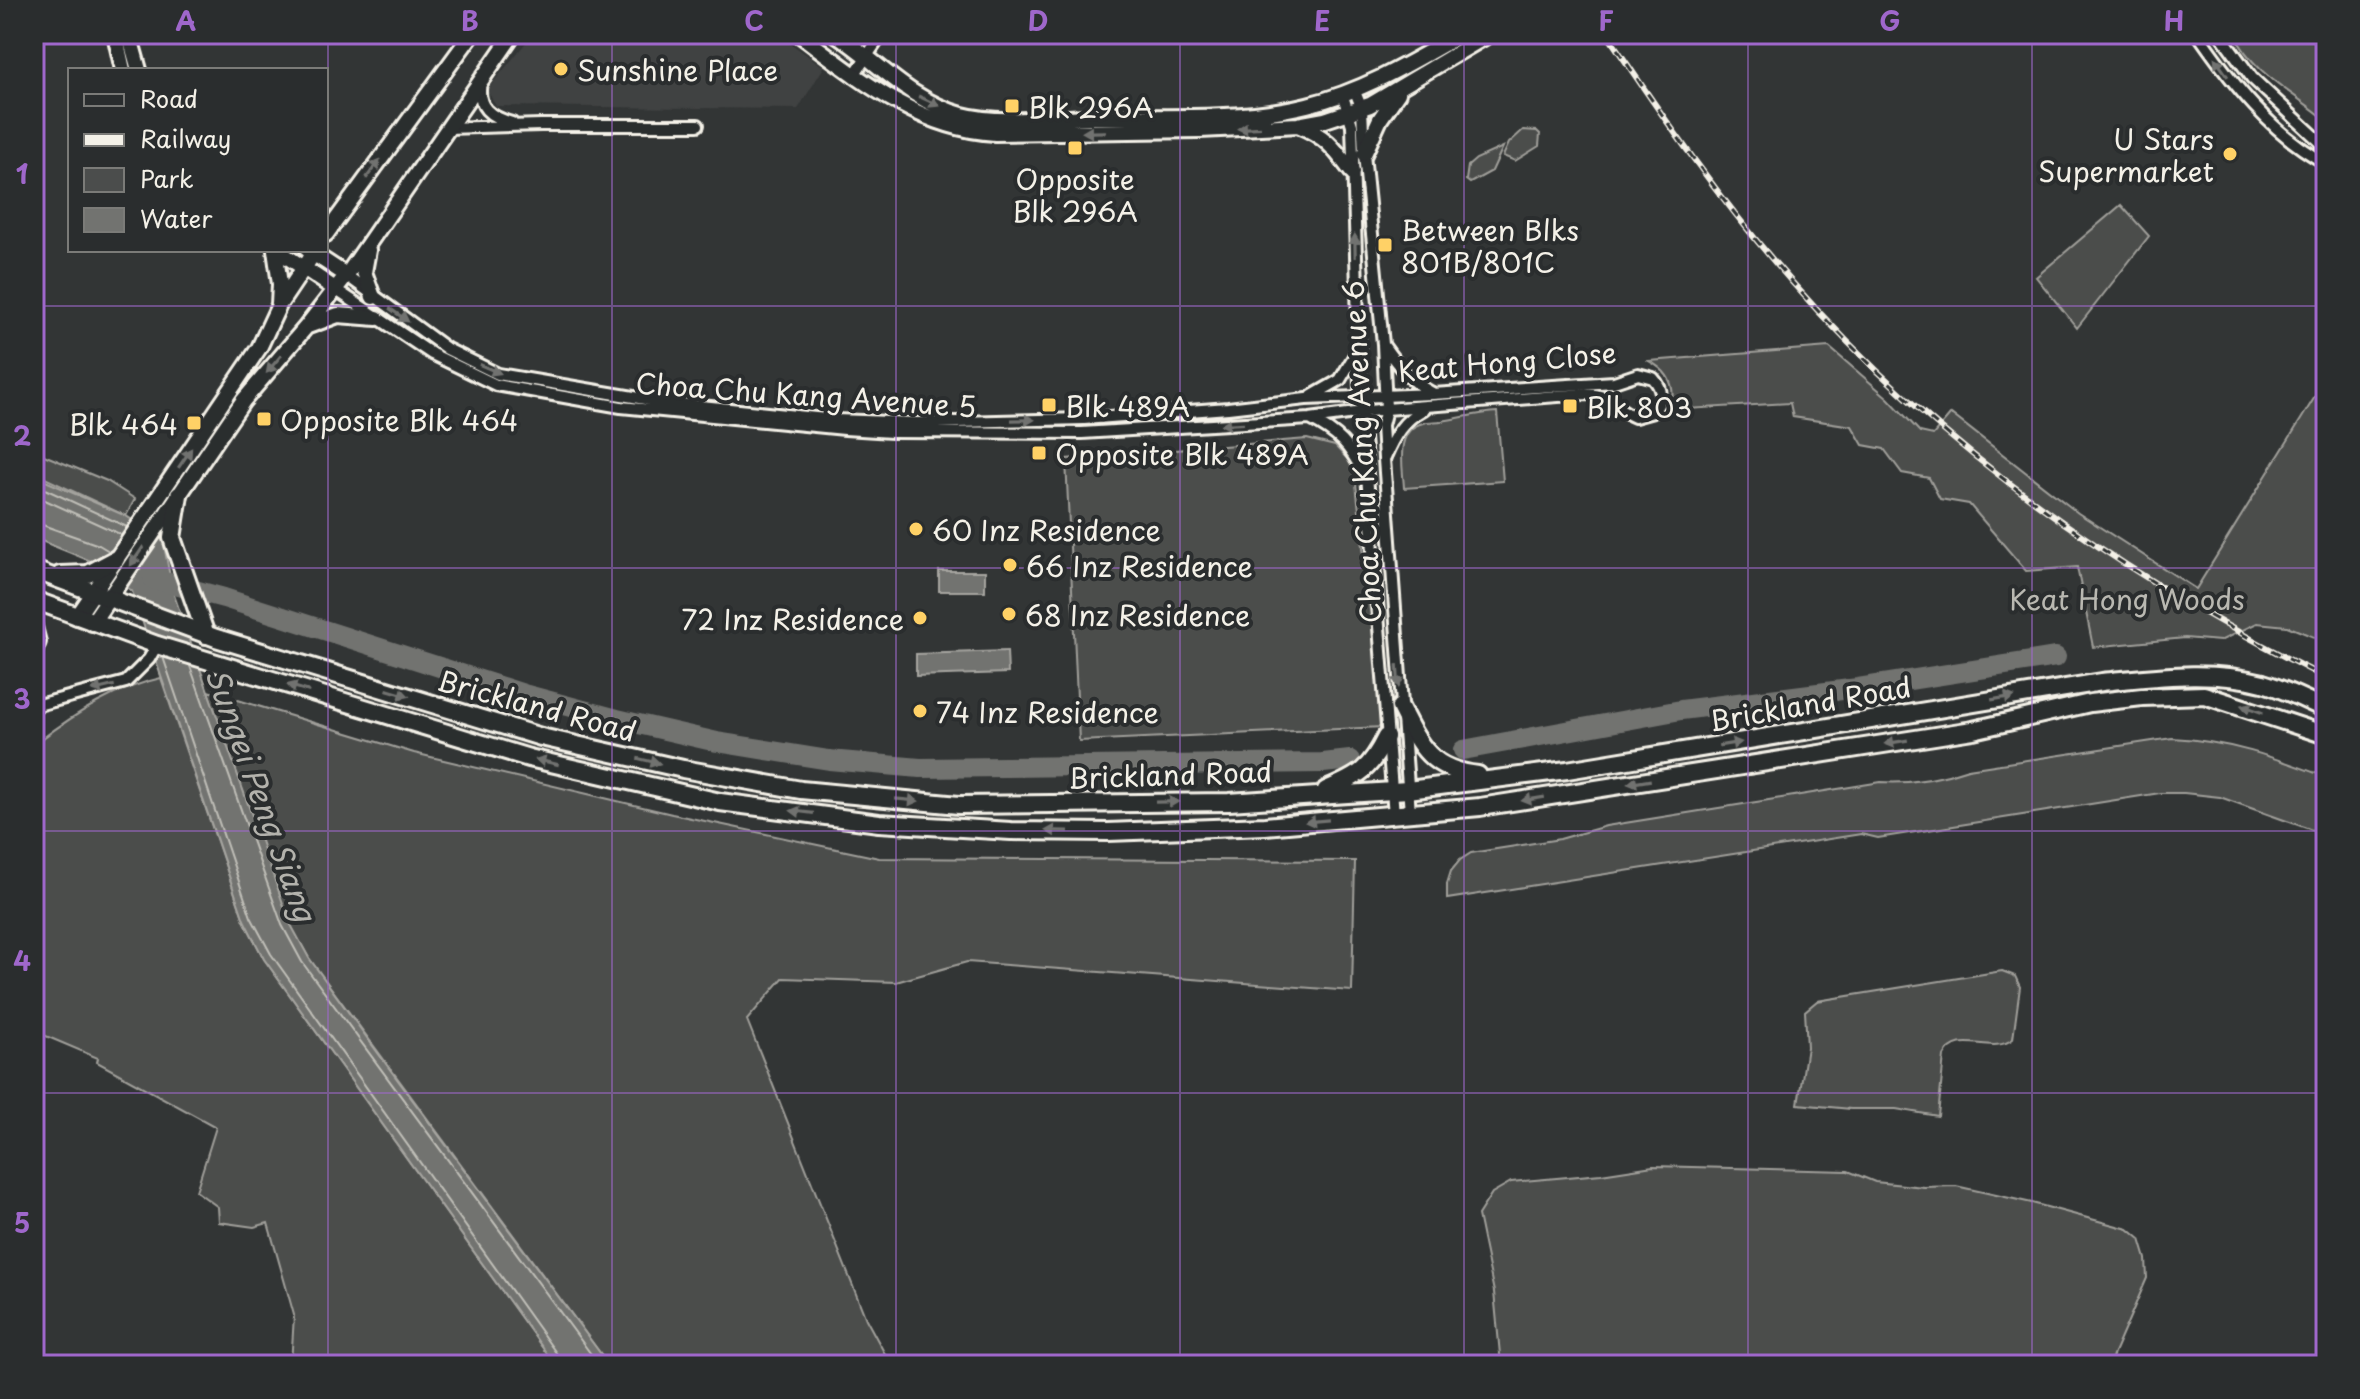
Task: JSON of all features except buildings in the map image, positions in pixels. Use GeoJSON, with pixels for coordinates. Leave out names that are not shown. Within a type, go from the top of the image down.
{"type":"FeatureCollection","features":[{"type":"Feature","properties":{"kind":"main road"},"geometry":{"type":"LineString","coordinates":[[179,495],[172,538],[211,636]]}},
{"type":"Feature","properties":{"kind":"main road"},"geometry":{"type":"LineString","coordinates":[[40,572],[79,576],[102,573],[116,559]]}},
{"type":"Feature","properties":{"kind":"main road","name":"Brickland Road"},"geometry":{"type":"LineString","coordinates":[[40,572],[211,636],[541,737],[683,769],[801,790],[959,805],[1229,802],[1400,790],[1515,777],[2102,682],[2171,675],[2215,674],[2264,683],[2326,709]]}},
{"type":"Feature","properties":{"kind":"main road","name":"Brickland Road"},"geometry":{"type":"LineString","coordinates":[[34,600],[210,662],[529,758],[720,802],[865,821],[1011,831],[1108,832],[1265,826],[1480,807],[1973,730],[2090,703],[2142,697],[2204,695],[2326,735]]}},
{"type":"Feature","properties":{"kind":"main road"},"geometry":{"type":"LineString","coordinates":[[1400,707],[1425,752],[1441,765],[1457,772],[1515,777]]}},
{"type":"Feature","properties":{"kind":"main road"},"geometry":{"type":"LineString","coordinates":[[1314,795],[1357,777],[1377,755],[1386,737]]}},
{"type":"Feature","properties":{"kind":"street"},"geometry":{"type":"LineString","coordinates":[[115,34],[123,68]]}},
{"type":"Feature","properties":{"kind":"street"},"geometry":{"type":"LineString","coordinates":[[129,34],[138,68]]}},
{"type":"Feature","properties":{"kind":"street"},"geometry":{"type":"LineString","coordinates":[[329,228],[472,34]]}},
{"type":"Feature","properties":{"kind":"street"},"geometry":{"type":"LineString","coordinates":[[84,620],[100,596],[118,584],[243,401],[346,275],[513,34]]}},
{"type":"Feature","properties":{"kind":"street"},"geometry":{"type":"LineString","coordinates":[[799,34],[854,75],[924,118],[969,132],[1200,130],[1298,125],[1356,111],[1490,34]]}},
{"type":"Feature","properties":{"kind":"street"},"geometry":{"type":"LineString","coordinates":[[836,34],[920,98],[963,116],[988,118],[1242,113],[1307,105],[1348,91],[1421,57],[1461,34]]}},
{"type":"Feature","properties":{"kind":"street"},"geometry":{"type":"LineString","coordinates":[[854,75],[882,34]]}},
{"type":"Feature","properties":{"kind":"street"},"geometry":{"type":"LineString","coordinates":[[2198,34],[2235,86],[2281,131],[2326,163]]}},
{"type":"Feature","properties":{"kind":"street"},"geometry":{"type":"LineString","coordinates":[[2223,36],[2252,78],[2326,147]]}},
{"type":"Feature","properties":{"kind":"street"},"geometry":{"type":"LineString","coordinates":[[1421,57],[1429,65],[1440,63]]}},
{"type":"Feature","properties":{"kind":"street"},"geometry":{"type":"LineString","coordinates":[[482,79],[479,96],[484,110],[492,116],[522,126]]}},
{"type":"Feature","properties":{"kind":"street"},"geometry":{"type":"LineString","coordinates":[[1364,154],[1380,119],[1406,84]]}},
{"type":"Feature","properties":{"kind":"street","name":"Choa Chu Kang Avenue 6"},"geometry":{"type":"LineString","coordinates":[[1348,91],[1356,111],[1364,154],[1383,344],[1386,409],[1382,425],[1400,707],[1402,814]]}},
{"type":"Feature","properties":{"kind":"street","name":"Choa Chu Kang Avenue 6"},"geometry":{"type":"LineString","coordinates":[[1356,111],[1352,172],[1360,396],[1386,737],[1400,790]]}},
{"type":"Feature","properties":{"kind":"street"},"geometry":{"type":"LineString","coordinates":[[447,128],[698,125]]}},
{"type":"Feature","properties":{"kind":"street"},"geometry":{"type":"LineString","coordinates":[[1298,125],[1328,140],[1352,172]]}},
{"type":"Feature","properties":{"kind":"street"},"geometry":{"type":"LineString","coordinates":[[373,297],[364,272],[366,254],[377,232]]}},
{"type":"Feature","properties":{"kind":"street"},"geometry":{"type":"LineString","coordinates":[[276,252],[279,305]]}},
{"type":"Feature","properties":{"kind":"street","name":"Choa Chu Kang Avenue 5"},"geometry":{"type":"LineString","coordinates":[[279,252],[418,345],[496,385],[613,406],[876,431],[1148,415],[1306,399],[1385,395]]}},
{"type":"Feature","properties":{"kind":"street"},"geometry":{"type":"LineString","coordinates":[[116,559],[259,348],[279,305],[312,252]]}},
{"type":"Feature","properties":{"kind":"street","name":"Choa Chu Kang Avenue 5"},"geometry":{"type":"LineString","coordinates":[[313,252],[447,349],[498,374],[623,396],[835,420],[1082,433],[1310,419],[1386,409]]}},
{"type":"Feature","properties":{"kind":"street"},"geometry":{"type":"LineString","coordinates":[[306,327],[338,315],[377,318]]}},
{"type":"Feature","properties":{"kind":"street"},"geometry":{"type":"LineString","coordinates":[[418,345],[425,334]]}},
{"type":"Feature","properties":{"kind":"street"},"geometry":{"type":"LineString","coordinates":[[1383,344],[1403,372],[1416,385],[1433,394]]}},
{"type":"Feature","properties":{"kind":"street"},"geometry":{"type":"LineString","coordinates":[[1306,399],[1340,380],[1358,347]]}},
{"type":"Feature","properties":{"kind":"street","name":"Keat Hong Close"},"geometry":{"type":"LineString","coordinates":[[1385,395],[1614,382],[1638,374],[1653,378],[1661,392],[1653,412],[1643,416],[1629,414],[1601,395],[1386,409]]}},
{"type":"Feature","properties":{"kind":"street"},"geometry":{"type":"LineString","coordinates":[[1384,459],[1400,427],[1409,417],[1429,406]]}},
{"type":"Feature","properties":{"kind":"street"},"geometry":{"type":"LineString","coordinates":[[1310,419],[1330,429],[1348,445],[1367,479]]}},
{"type":"Feature","properties":{"kind":"street"},"geometry":{"type":"LineString","coordinates":[[100,596],[102,573]]}},
{"type":"Feature","properties":{"kind":"street"},"geometry":{"type":"LineString","coordinates":[[34,619],[40,642],[34,657]]}},
{"type":"Feature","properties":{"kind":"street"},"geometry":{"type":"LineString","coordinates":[[34,706],[126,682],[160,646]]}},
{"type":"Feature","properties":{"kind":"shaded area","name":"Sunshine Place"},"geometry":{"type":"Polygon","coordinates":[[[533,34],[777,34],[824,67],[798,109],[496,106],[487,90],[533,34]]]}},
{"type":"Feature","properties":{"kind":"green space"},"geometry":{"type":"Polygon","coordinates":[[[2235,34],[2326,34],[2326,120],[2263,71],[2242,48],[2235,34]]]}},
{"type":"Feature","properties":{"kind":"green space"},"geometry":{"type":"Polygon","coordinates":[[[1523,130],[1540,134],[1539,146],[1515,161],[1503,156],[1509,143],[1523,130]]]}},
{"type":"Feature","properties":{"kind":"green space"},"geometry":{"type":"Polygon","coordinates":[[[1503,147],[1492,171],[1470,183],[1466,180],[1468,166],[1503,147]]]}},
{"type":"Feature","properties":{"kind":"green space"},"geometry":{"type":"Polygon","coordinates":[[[2121,205],[2149,236],[2077,328],[2036,277],[2121,205]]]}},
{"type":"Feature","properties":{"kind":"green space","name":"Keat Hong Woods"},"geometry":{"type":"Polygon","coordinates":[[[1829,347],[1888,398],[1920,432],[1933,435],[1951,414],[2078,513],[2196,589],[2326,379],[2326,642],[2287,626],[2257,623],[2220,641],[2185,638],[2093,647],[2077,567],[2026,571],[1969,504],[1940,499],[1929,478],[1902,473],[1884,449],[1863,445],[1852,426],[1793,417],[1790,403],[1670,410],[1673,395],[1670,381],[1662,370],[1649,361],[1829,347]]]}},
{"type":"Feature","properties":{"kind":"green space"},"geometry":{"type":"Polygon","coordinates":[[[1497,412],[1503,481],[1404,488],[1402,450],[1408,433],[1414,427],[1425,422],[1497,412]]]}},
{"type":"Feature","properties":{"kind":"green space"},"geometry":{"type":"Polygon","coordinates":[[[1307,439],[1335,446],[1354,466],[1383,727],[1079,741],[1066,459],[1307,439]]]}},
{"type":"Feature","properties":{"kind":"green space"},"geometry":{"type":"Polygon","coordinates":[[[34,451],[107,481],[135,499],[126,516],[34,473],[34,451]]]}},
{"type":"Feature","properties":{"kind":"green space"},"geometry":{"type":"Polygon","coordinates":[[[161,678],[244,920],[264,959],[555,1365],[291,1365],[294,1315],[268,1223],[254,1227],[219,1222],[218,1207],[196,1191],[216,1127],[97,1062],[98,1058],[34,1031],[34,768],[39,741],[97,703],[128,688],[161,678]]]}},
{"type":"Feature","properties":{"kind":"green space"},"geometry":{"type":"Polygon","coordinates":[[[208,691],[414,753],[672,814],[879,858],[1355,861],[1352,991],[967,962],[896,982],[783,978],[747,1020],[866,1319],[891,1365],[609,1365],[309,958],[289,923],[208,691]]]}},
{"type":"Feature","properties":{"kind":"green space"},"geometry":{"type":"Polygon","coordinates":[[[2172,738],[2232,746],[2326,777],[2326,835],[2220,797],[2160,793],[1878,838],[1861,834],[1447,899],[1451,871],[1471,853],[1560,839],[1606,826],[1881,782],[1925,780],[1968,769],[2172,738]]]}},
{"type":"Feature","properties":{"kind":"green space"},"geometry":{"type":"Polygon","coordinates":[[[2002,971],[2015,976],[2020,987],[2013,1039],[1995,1045],[1967,1043],[1950,1048],[1944,1056],[1938,1116],[1896,1109],[1798,1104],[1807,1047],[1805,1011],[1817,1001],[2002,971]]]}},
{"type":"Feature","properties":{"kind":"green space"},"geometry":{"type":"Polygon","coordinates":[[[1653,1166],[1848,1171],[1875,1182],[1924,1187],[1956,1186],[2032,1203],[2128,1229],[2140,1239],[2147,1278],[2109,1365],[1501,1365],[1494,1292],[1478,1215],[1492,1193],[1511,1182],[1653,1166]]]}},
{"type":"Feature","properties":{"kind":"water"},"geometry":{"type":"Polygon","coordinates":[[[34,476],[126,516],[163,540],[173,592],[290,923],[309,958],[609,1365],[555,1365],[264,959],[244,920],[132,591],[93,562],[34,538],[34,476]]]}},
{"type":"Feature","properties":{"kind":"water"},"geometry":{"type":"Polygon","coordinates":[[[939,571],[985,571],[985,591],[939,591],[939,571]]]}},
{"type":"Feature","properties":{"kind":"water"},"geometry":{"type":"Polygon","coordinates":[[[1007,651],[1008,673],[916,676],[916,654],[1007,651]]]}},
{"type":"Feature","properties":{"kind":"waterway"},"geometry":{"type":"LineString","coordinates":[[153,579],[224,598],[527,695],[717,742],[829,760],[920,768],[1323,763],[1350,760]]}},
{"type":"Feature","properties":{"kind":"waterway"},"geometry":{"type":"LineString","coordinates":[[1463,750],[1681,710],[1858,688],[2056,657]]}},
{"type":"Feature","properties":{"kind":"railway"},"geometry":{"type":"LineString","coordinates":[[1607,34],[1695,160],[1766,252],[1848,342],[1909,400],[1973,455],[2108,553],[2179,598],[2326,678]]}},
{"type":"Feature","properties":{"kind":"place","name":"Sunshine Place"},"geometry":{"type":"Point","coordinates":[561,69]}},
{"type":"Feature","properties":{"kind":"place","name":"Blk 296A"},"geometry":{"type":"Point","coordinates":[1012,106]}},
{"type":"Feature","properties":{"kind":"place","name":"Opposite Blk 296A"},"geometry":{"type":"Point","coordinates":[1075,148]}},
{"type":"Feature","properties":{"kind":"place","name":"U Stars Supermarket"},"geometry":{"type":"Point","coordinates":[2230,154]}},
{"type":"Feature","properties":{"kind":"place","name":"Between Blks 801B/801C"},"geometry":{"type":"Point","coordinates":[1385,245]}},
{"type":"Feature","properties":{"kind":"place","name":"Blk 489A"},"geometry":{"type":"Point","coordinates":[1049,405]}},
{"type":"Feature","properties":{"kind":"place","name":"Blk 803"},"geometry":{"type":"Point","coordinates":[1570,406]}},
{"type":"Feature","properties":{"kind":"place","name":"Opposite Blk 464"},"geometry":{"type":"Point","coordinates":[264,419]}},
{"type":"Feature","properties":{"kind":"place","name":"Blk 464"},"geometry":{"type":"Point","coordinates":[194,423]}},
{"type":"Feature","properties":{"kind":"place","name":"Opposite Blk 489A"},"geometry":{"type":"Point","coordinates":[1039,453]}},
{"type":"Feature","properties":{"kind":"place","name":"60 Inz Residence"},"geometry":{"type":"Point","coordinates":[916,529]}},
{"type":"Feature","properties":{"kind":"place","name":"66 Inz Residence"},"geometry":{"type":"Point","coordinates":[1010,565]}},
{"type":"Feature","properties":{"kind":"place","name":"68 Inz Residence"},"geometry":{"type":"Point","coordinates":[1009,614]}},
{"type":"Feature","properties":{"kind":"place","name":"72 Inz Residence"},"geometry":{"type":"Point","coordinates":[920,618]}},
{"type":"Feature","properties":{"kind":"place","name":"74 Inz Residence"},"geometry":{"type":"Point","coordinates":[920,711]}},
{"type":"Feature","properties":{"kind":"water label","name":"Sungei Peng Siang"},"geometry":{"type":"Point","coordinates":[262,794]}}]}
